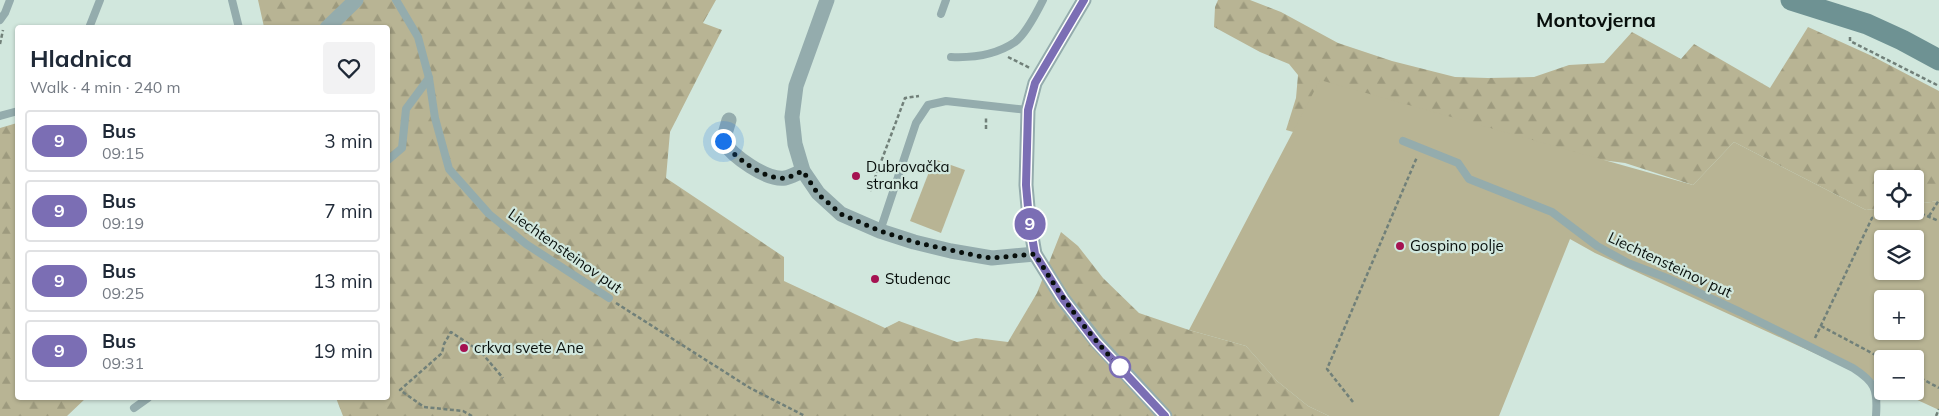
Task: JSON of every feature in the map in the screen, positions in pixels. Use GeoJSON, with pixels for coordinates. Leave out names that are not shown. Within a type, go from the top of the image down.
{"type":"FeatureCollection","features":[{"type":"Feature","properties":{"kind":"main road"},"geometry":{"type":"LineString","coordinates":[[1791,0],[1867,24],[1939,60]]}},
{"type":"Feature","properties":{"kind":"street"},"geometry":{"type":"LineString","coordinates":[[330,25],[356,0]]}},
{"type":"Feature","properties":{"kind":"street"},"geometry":{"type":"LineString","coordinates":[[827,0],[796,86],[792,117],[795,144],[803,171],[818,194],[841,214],[880,231],[914,242],[992,258],[1035,254]]}},
{"type":"Feature","properties":{"kind":"street"},"geometry":{"type":"LineString","coordinates":[[1084,0],[1040,73],[1035,83],[1028,110],[1026,185],[1035,254],[1063,299],[1096,342],[1165,416]]}},
{"type":"Feature","properties":{"kind":"street"},"geometry":{"type":"LineString","coordinates":[[729,120],[723,141],[745,163],[764,173],[784,178],[803,171]]}},
{"type":"Feature","properties":{"kind":"lane"},"geometry":{"type":"LineString","coordinates":[[0,20],[10,0]]}},
{"type":"Feature","properties":{"kind":"lane"},"geometry":{"type":"LineString","coordinates":[[91,25],[100,0]]}},
{"type":"Feature","properties":{"kind":"lane"},"geometry":{"type":"LineString","coordinates":[[232,0],[238,25]]}},
{"type":"Feature","properties":{"kind":"lane","name":"Liechtensteinov put"},"geometry":{"type":"LineString","coordinates":[[396,0],[418,37],[429,78],[435,118],[449,169],[489,214],[526,244],[609,298]]}},
{"type":"Feature","properties":{"kind":"lane"},"geometry":{"type":"LineString","coordinates":[[941,14],[946,0]]}},
{"type":"Feature","properties":{"kind":"lane"},"geometry":{"type":"LineString","coordinates":[[951,58],[977,58],[1016,42],[1035,17],[1043,0]]}},
{"type":"Feature","properties":{"kind":"lane"},"geometry":{"type":"LineString","coordinates":[[390,158],[402,148],[406,109],[429,78]]}},
{"type":"Feature","properties":{"kind":"lane"},"geometry":{"type":"LineString","coordinates":[[880,231],[916,124],[928,105],[946,101],[1028,110]]}},
{"type":"Feature","properties":{"kind":"lane"},"geometry":{"type":"LineString","coordinates":[[0,116],[15,112]]}},
{"type":"Feature","properties":{"kind":"lane","name":"Liechtensteinov put"},"geometry":{"type":"LineString","coordinates":[[1403,141],[1458,164],[1469,179],[1552,212],[1597,246],[1628,263],[1666,278],[1853,368],[1868,378],[1876,389],[1876,416]]}},
{"type":"Feature","properties":{"kind":"lane"},"geometry":{"type":"LineString","coordinates":[[134,408],[145,400]]}},
{"type":"Feature","properties":{"kind":"path"},"geometry":{"type":"LineString","coordinates":[[1850,41],[1939,86]]}},
{"type":"Feature","properties":{"kind":"path"},"geometry":{"type":"LineString","coordinates":[[996,51],[1040,73]]}},
{"type":"Feature","properties":{"kind":"path"},"geometry":{"type":"LineString","coordinates":[[870,191],[905,98],[919,96]]}},
{"type":"Feature","properties":{"kind":"path"},"geometry":{"type":"LineString","coordinates":[[1353,402],[1328,369],[1420,148]]}},
{"type":"Feature","properties":{"kind":"path"},"geometry":{"type":"LineString","coordinates":[[1930,216],[1939,200]]}},
{"type":"Feature","properties":{"kind":"path"},"geometry":{"type":"LineString","coordinates":[[1924,214],[1939,221]]}},
{"type":"Feature","properties":{"kind":"path"},"geometry":{"type":"LineString","coordinates":[[1811,348],[1872,218],[1874,218]]}},
{"type":"Feature","properties":{"kind":"path","name":"Liechtensteinov put"},"geometry":{"type":"LineString","coordinates":[[609,298],[750,388],[805,416]]}},
{"type":"Feature","properties":{"kind":"path"},"geometry":{"type":"LineString","coordinates":[[1821,326],[1874,354]]}},
{"type":"Feature","properties":{"kind":"path"},"geometry":{"type":"LineString","coordinates":[[472,416],[463,411],[424,407],[400,390],[442,353],[444,344],[451,332],[481,352],[504,378]]}},
{"type":"Feature","properties":{"kind":"path"},"geometry":{"type":"LineString","coordinates":[[1924,380],[1939,388]]}},
{"type":"Feature","properties":{"kind":"path"},"geometry":{"type":"LineString","coordinates":[[1936,416],[1939,409]]}},
{"type":"Feature","properties":{"kind":"green space"},"geometry":{"type":"Polygon","coordinates":[[[258,0],[716,0],[703,23],[722,30],[670,132],[666,178],[784,257],[784,281],[885,328],[899,321],[957,342],[976,338],[1008,342],[1037,293],[1061,232],[1078,246],[1103,278],[1139,313],[1189,330],[1246,346],[1277,381],[1308,406],[1329,416],[343,416],[337,400],[390,400],[390,25],[264,25],[258,0]]]}},
{"type":"Feature","properties":{"kind":"green space"},"geometry":{"type":"Polygon","coordinates":[[[1218,0],[1250,0],[1281,12],[1338,43],[1392,61],[1455,77],[1534,77],[1569,65],[1604,63],[1632,32],[1681,59],[1694,44],[1770,88],[1808,27],[1872,56],[1939,91],[1939,201],[1924,203],[1924,170],[1874,170],[1874,209],[1866,210],[1734,142],[1693,185],[1625,163],[1546,153],[1297,133],[1286,130],[1296,98],[1298,75],[1289,64],[1260,52],[1214,27],[1215,7],[1218,0]]]}},
{"type":"Feature","properties":{"kind":"green space","name":"Gospino polje"},"geometry":{"type":"Polygon","coordinates":[[[1320,80],[1693,185],[1734,142],[1866,210],[1874,209],[1874,220],[1924,220],[1924,203],[1939,201],[1939,410],[1917,400],[1924,400],[1924,350],[1874,350],[1874,380],[1595,253],[1570,239],[1499,416],[1329,416],[1308,406],[1277,381],[1246,346],[1189,330],[1320,80]]]}},
{"type":"Feature","properties":{"kind":"green space"},"geometry":{"type":"Polygon","coordinates":[[[15,124],[15,400],[84,400],[67,416],[0,416],[0,128],[15,124]]]}},
{"type":"Feature","properties":{"kind":"green space"},"geometry":{"type":"Polygon","coordinates":[[[934,159],[965,170],[941,233],[910,221],[934,159]]]}},
{"type":"Feature","properties":{"kind":"bus line","name":"9"},"geometry":{"type":"LineString","coordinates":[[1084,0],[1040,73],[1035,83],[1028,110],[1026,185],[1035,254],[1063,299],[1096,342],[1165,416]]}},
{"type":"Feature","properties":{"kind":"place","name":"Dubrovačka stranka"},"geometry":{"type":"Point","coordinates":[856,176]}},
{"type":"Feature","properties":{"kind":"place","name":"Gospino polje"},"geometry":{"type":"Point","coordinates":[1400,246]}},
{"type":"Feature","properties":{"kind":"place","name":"Studenac"},"geometry":{"type":"Point","coordinates":[875,279]}},
{"type":"Feature","properties":{"kind":"place","name":"crkva svete Ane"},"geometry":{"type":"Point","coordinates":[464,348]}},
{"type":"Feature","properties":{"kind":"district","name":"Montovjerna"},"geometry":{"type":"Point","coordinates":[1596,20]}},
{"type":"Feature","properties":{"kind":"route"},"geometry":{"type":"LineString","coordinates":[[723,141],[745,163],[764,173],[784,178],[803,171],[818,194],[841,214],[880,231],[914,242],[978,256],[992,258],[1035,254],[1063,299],[1096,342],[1120,367]]}}]}
